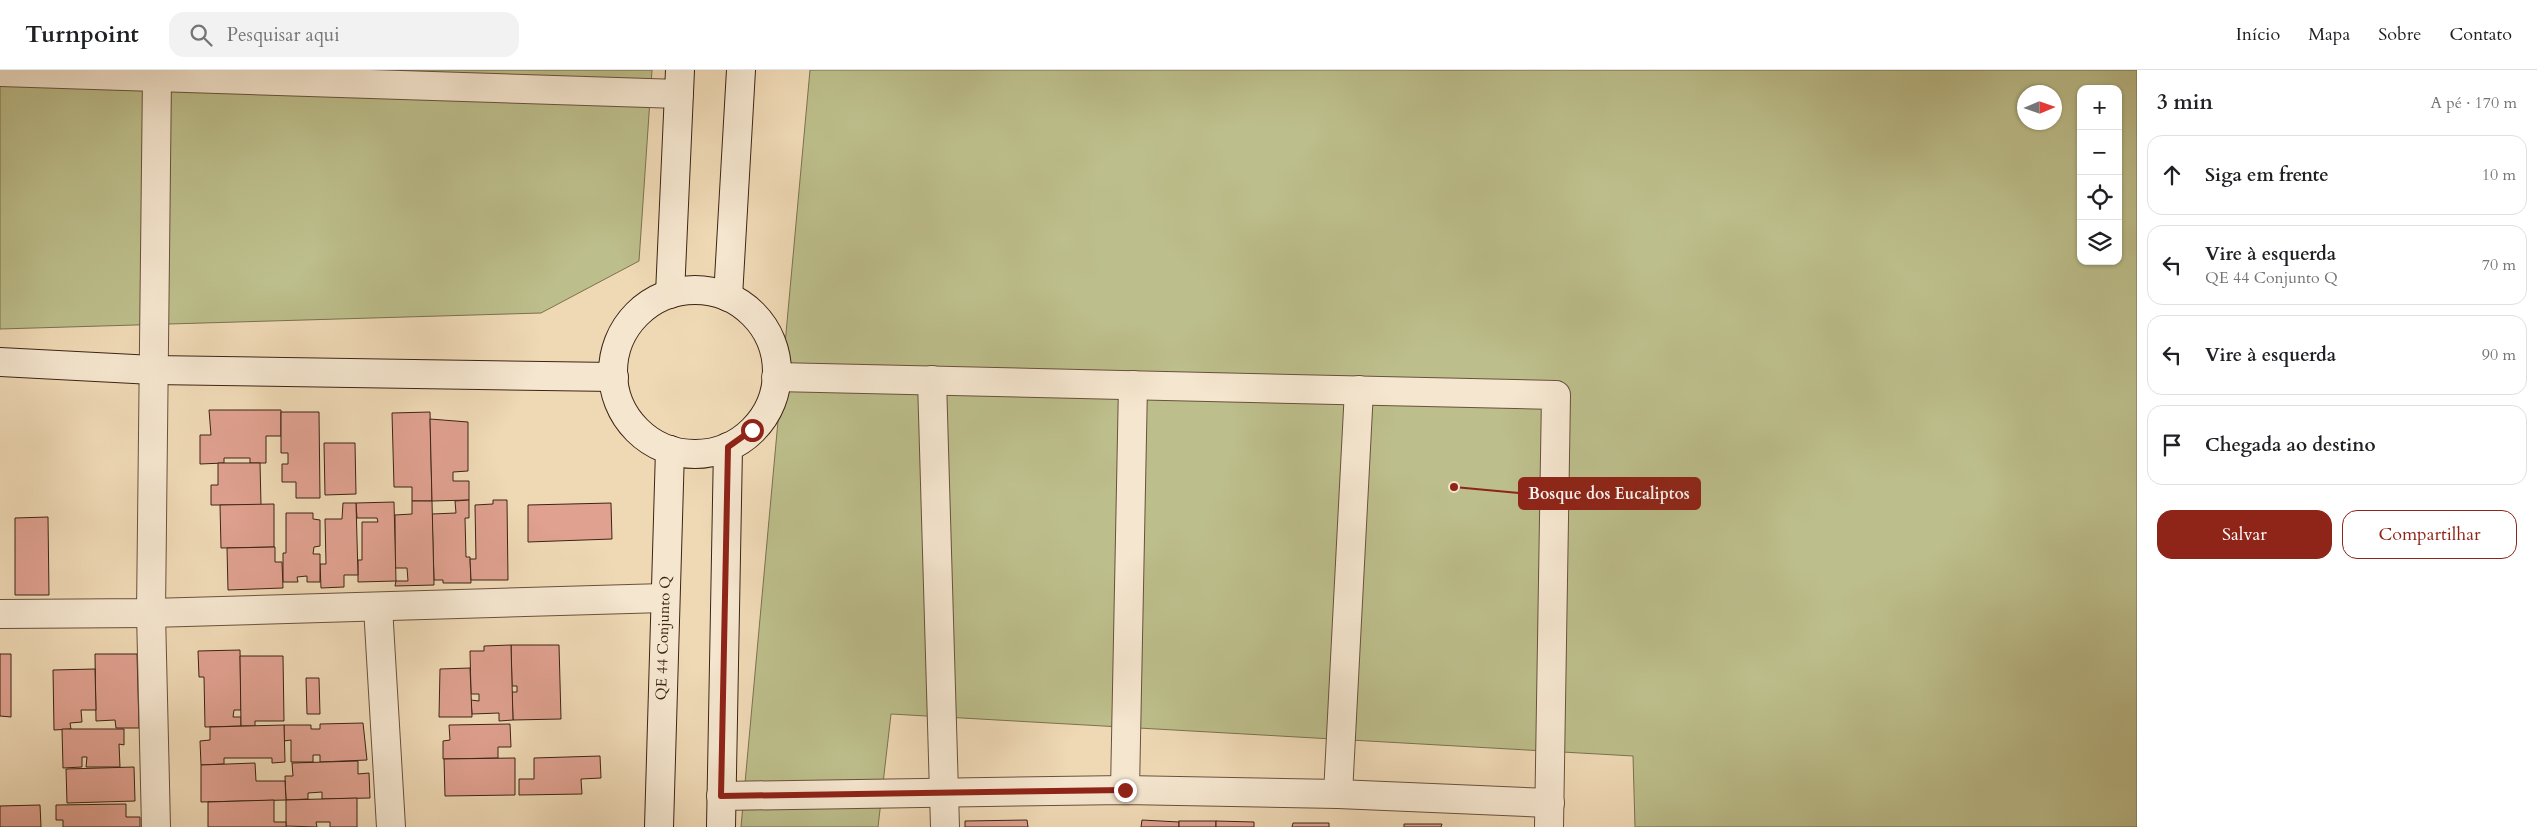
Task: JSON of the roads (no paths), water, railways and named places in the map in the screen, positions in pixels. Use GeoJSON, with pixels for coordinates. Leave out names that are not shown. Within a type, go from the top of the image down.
{"type":"FeatureCollection","features":[{"type":"Feature","properties":{"kind":"street"},"geometry":{"type":"LineString","coordinates":[[728,297],[741,70]]}},
{"type":"Feature","properties":{"kind":"street"},"geometry":{"type":"LineString","coordinates":[[0,72],[157,76],[680,82],[670,294]]}},
{"type":"Feature","properties":{"kind":"street"},"geometry":{"type":"LineString","coordinates":[[156,827],[151,613],[157,76]]}},
{"type":"Feature","properties":{"kind":"street"},"geometry":{"type":"LineString","coordinates":[[699,290],[728,297],[745,307],[765,329],[774,352],[776,377],[773,396],[764,414],[752,430],[728,447],[699,454],[670,450],[649,439],[632,424],[620,404],[614,377],[616,350],[629,323],[652,302],[670,294],[699,290]]}},
{"type":"Feature","properties":{"kind":"street"},"geometry":{"type":"LineString","coordinates":[[0,362],[153,370],[614,377]]}},
{"type":"Feature","properties":{"kind":"street"},"geometry":{"type":"LineString","coordinates":[[721,796],[1125,790],[1338,794],[1549,815],[1556,395],[776,377]]}},
{"type":"Feature","properties":{"kind":"street"},"geometry":{"type":"LineString","coordinates":[[932,380],[946,792],[945,827]]}},
{"type":"Feature","properties":{"kind":"street"},"geometry":{"type":"LineString","coordinates":[[1125,790],[1133,385]]}},
{"type":"Feature","properties":{"kind":"street"},"geometry":{"type":"LineString","coordinates":[[1338,794],[1359,390]]}},
{"type":"Feature","properties":{"kind":"street"},"geometry":{"type":"LineString","coordinates":[[721,827],[728,447]]}},
{"type":"Feature","properties":{"kind":"street","name":"QE 44 Conjunto Q"},"geometry":{"type":"LineString","coordinates":[[659,827],[664,598],[670,450]]}},
{"type":"Feature","properties":{"kind":"street"},"geometry":{"type":"LineString","coordinates":[[0,614],[151,613],[664,598]]}},
{"type":"Feature","properties":{"kind":"street"},"geometry":{"type":"LineString","coordinates":[[378,607],[390,827]]}},
{"type":"Feature","properties":{"kind":"place","name":"Bosque dos Eucaliptos"},"geometry":{"type":"Point","coordinates":[1454,487]}}]}
